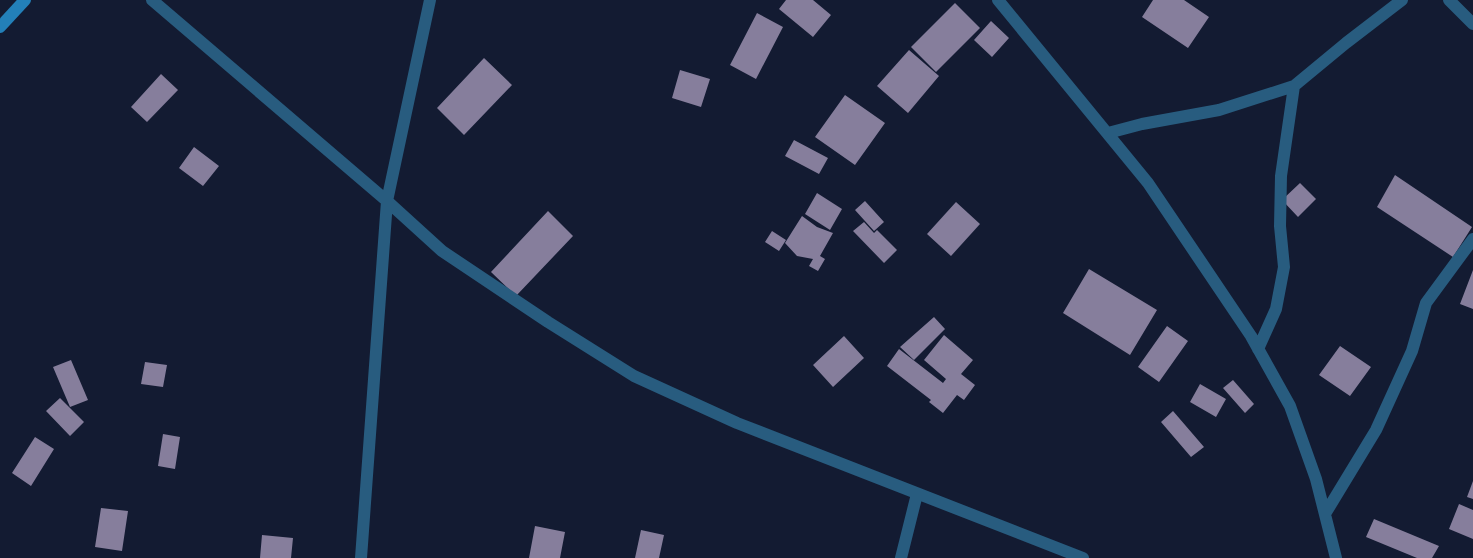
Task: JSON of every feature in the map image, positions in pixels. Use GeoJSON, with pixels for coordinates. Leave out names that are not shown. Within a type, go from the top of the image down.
{"type":"FeatureCollection","features":[{"type":"Feature","properties":{"kind":"main road"},"geometry":{"type":"LineString","coordinates":[[0,27],[25,0]]}},
{"type":"Feature","properties":{"kind":"street"},"geometry":{"type":"LineString","coordinates":[[152,0],[387,201],[442,251],[548,322],[634,376],[737,423],[1083,558]]}},
{"type":"Feature","properties":{"kind":"street"},"geometry":{"type":"LineString","coordinates":[[361,558],[387,201],[430,0]]}},
{"type":"Feature","properties":{"kind":"street"},"geometry":{"type":"LineString","coordinates":[[998,0],[1148,183],[1258,349],[1290,406],[1316,479],[1336,558]]}},
{"type":"Feature","properties":{"kind":"street"},"geometry":{"type":"LineString","coordinates":[[1108,133],[1142,124],[1218,110],[1294,86],[1346,43],[1402,0]]}},
{"type":"Feature","properties":{"kind":"street"},"geometry":{"type":"LineString","coordinates":[[1449,0],[1473,24]]}},
{"type":"Feature","properties":{"kind":"street"},"geometry":{"type":"LineString","coordinates":[[1258,349],[1276,309],[1284,267],[1280,226],[1281,176],[1294,86]]}},
{"type":"Feature","properties":{"kind":"street"},"geometry":{"type":"LineString","coordinates":[[1325,514],[1376,430],[1412,350],[1426,303],[1473,239]]}},
{"type":"Feature","properties":{"kind":"street"},"geometry":{"type":"LineString","coordinates":[[901,558],[917,494]]}},
{"type":"Feature","properties":{"kind":"building"},"geometry":{"type":"Polygon","coordinates":[[[786,0],[813,0],[831,15],[813,37],[779,9],[786,0]]]}},
{"type":"Feature","properties":{"kind":"building"},"geometry":{"type":"Polygon","coordinates":[[[1153,0],[1184,0],[1209,17],[1188,48],[1142,17],[1153,0]]]}},
{"type":"Feature","properties":{"kind":"building"},"geometry":{"type":"Polygon","coordinates":[[[955,3],[980,28],[936,72],[911,47],[955,3]]]}},
{"type":"Feature","properties":{"kind":"building"},"geometry":{"type":"Polygon","coordinates":[[[757,13],[783,27],[756,79],[730,65],[757,13]]]}},
{"type":"Feature","properties":{"kind":"building"},"geometry":{"type":"Polygon","coordinates":[[[991,21],[1009,38],[992,57],[974,40],[991,21]]]}},
{"type":"Feature","properties":{"kind":"building"},"geometry":{"type":"Polygon","coordinates":[[[909,50],[939,76],[908,113],[877,86],[909,50]]]}},
{"type":"Feature","properties":{"kind":"building"},"geometry":{"type":"Polygon","coordinates":[[[484,58],[512,85],[464,135],[437,108],[484,58]]]}},
{"type":"Feature","properties":{"kind":"building"},"geometry":{"type":"Polygon","coordinates":[[[680,70],[710,79],[701,107],[672,98],[680,70]]]}},
{"type":"Feature","properties":{"kind":"building"},"geometry":{"type":"Polygon","coordinates":[[[161,74],[178,90],[147,122],[131,107],[161,74]]]}},
{"type":"Feature","properties":{"kind":"building"},"geometry":{"type":"Polygon","coordinates":[[[845,95],[885,123],[855,165],[815,137],[845,95]]]}},
{"type":"Feature","properties":{"kind":"building"},"geometry":{"type":"Polygon","coordinates":[[[794,140],[828,158],[819,174],[785,156],[794,140]]]}},
{"type":"Feature","properties":{"kind":"building"},"geometry":{"type":"Polygon","coordinates":[[[194,147],[219,166],[203,186],[179,168],[194,147]]]}},
{"type":"Feature","properties":{"kind":"building"},"geometry":{"type":"Polygon","coordinates":[[[1395,175],[1472,227],[1453,257],[1377,207],[1395,175]]]}},
{"type":"Feature","properties":{"kind":"building"},"geometry":{"type":"Polygon","coordinates":[[[1300,183],[1316,199],[1298,217],[1282,200],[1300,183]]]}},
{"type":"Feature","properties":{"kind":"building"},"geometry":{"type":"Polygon","coordinates":[[[817,193],[842,209],[830,230],[805,214],[817,193]]]}},
{"type":"Feature","properties":{"kind":"building"},"geometry":{"type":"Polygon","coordinates":[[[865,201],[884,222],[874,231],[855,210],[865,201]]]}},
{"type":"Feature","properties":{"kind":"building"},"geometry":{"type":"Polygon","coordinates":[[[956,202],[980,224],[951,256],[927,234],[956,202]]]}},
{"type":"Feature","properties":{"kind":"building"},"geometry":{"type":"Polygon","coordinates":[[[548,211],[573,236],[516,296],[491,272],[548,211]]]}},
{"type":"Feature","properties":{"kind":"building"},"geometry":{"type":"Polygon","coordinates":[[[802,216],[817,227],[833,233],[820,256],[825,259],[818,271],[809,266],[813,259],[797,256],[785,243],[802,216]]]}},
{"type":"Feature","properties":{"kind":"building"},"geometry":{"type":"Polygon","coordinates":[[[864,222],[874,233],[877,230],[897,250],[884,263],[853,231],[864,222]]]}},
{"type":"Feature","properties":{"kind":"building"},"geometry":{"type":"Polygon","coordinates":[[[772,231],[786,240],[779,251],[765,242],[772,231]]]}},
{"type":"Feature","properties":{"kind":"building"},"geometry":{"type":"Polygon","coordinates":[[[1089,269],[1157,310],[1130,355],[1063,313],[1089,269]]]}},
{"type":"Feature","properties":{"kind":"building"},"geometry":{"type":"Polygon","coordinates":[[[1473,270],[1473,309],[1460,304],[1473,270]]]}},
{"type":"Feature","properties":{"kind":"building"},"geometry":{"type":"Polygon","coordinates":[[[934,317],[945,329],[914,360],[900,347],[934,317]]]}},
{"type":"Feature","properties":{"kind":"building"},"geometry":{"type":"Polygon","coordinates":[[[1167,326],[1188,341],[1159,382],[1138,367],[1167,326]]]}},
{"type":"Feature","properties":{"kind":"building"},"geometry":{"type":"Polygon","coordinates":[[[944,335],[973,360],[961,374],[975,385],[964,400],[957,395],[943,413],[929,402],[931,400],[887,366],[899,349],[943,383],[946,379],[924,360],[944,335]]]}},
{"type":"Feature","properties":{"kind":"building"},"geometry":{"type":"Polygon","coordinates":[[[844,336],[864,358],[833,387],[813,365],[844,336]]]}},
{"type":"Feature","properties":{"kind":"building"},"geometry":{"type":"Polygon","coordinates":[[[1340,346],[1371,367],[1350,396],[1319,375],[1340,346]]]}},
{"type":"Feature","properties":{"kind":"building"},"geometry":{"type":"Polygon","coordinates":[[[71,360],[88,400],[70,407],[53,367],[71,360]]]}},
{"type":"Feature","properties":{"kind":"building"},"geometry":{"type":"Polygon","coordinates":[[[145,362],[167,365],[163,387],[141,384],[145,362]]]}},
{"type":"Feature","properties":{"kind":"building"},"geometry":{"type":"Polygon","coordinates":[[[1233,380],[1254,404],[1245,413],[1223,388],[1233,380]]]}},
{"type":"Feature","properties":{"kind":"building"},"geometry":{"type":"Polygon","coordinates":[[[1200,384],[1226,399],[1216,417],[1190,402],[1200,384]]]}},
{"type":"Feature","properties":{"kind":"building"},"geometry":{"type":"Polygon","coordinates":[[[60,398],[84,422],[70,436],[46,411],[60,398]]]}},
{"type":"Feature","properties":{"kind":"building"},"geometry":{"type":"Polygon","coordinates":[[[1173,411],[1204,447],[1191,457],[1161,422],[1173,411]]]}},
{"type":"Feature","properties":{"kind":"building"},"geometry":{"type":"Polygon","coordinates":[[[163,434],[180,437],[175,469],[158,466],[163,434]]]}},
{"type":"Feature","properties":{"kind":"building"},"geometry":{"type":"Polygon","coordinates":[[[35,437],[54,449],[31,486],[12,473],[35,437]]]}},
{"type":"Feature","properties":{"kind":"building"},"geometry":{"type":"Polygon","coordinates":[[[1473,481],[1473,499],[1467,497],[1473,481]]]}},
{"type":"Feature","properties":{"kind":"building"},"geometry":{"type":"Polygon","coordinates":[[[1459,504],[1473,510],[1473,539],[1449,529],[1459,504]]]}},
{"type":"Feature","properties":{"kind":"building"},"geometry":{"type":"Polygon","coordinates":[[[101,508],[128,511],[122,551],[95,547],[101,508]]]}},
{"type":"Feature","properties":{"kind":"building"},"geometry":{"type":"Polygon","coordinates":[[[1374,519],[1439,546],[1432,558],[1417,558],[1366,537],[1374,519]]]}},
{"type":"Feature","properties":{"kind":"building"},"geometry":{"type":"Polygon","coordinates":[[[535,526],[565,532],[560,558],[529,558],[535,526]]]}},
{"type":"Feature","properties":{"kind":"building"},"geometry":{"type":"Polygon","coordinates":[[[641,530],[664,535],[659,558],[635,558],[641,530]]]}},
{"type":"Feature","properties":{"kind":"building"},"geometry":{"type":"Polygon","coordinates":[[[262,535],[293,538],[291,558],[260,558],[262,535]]]}}]}
